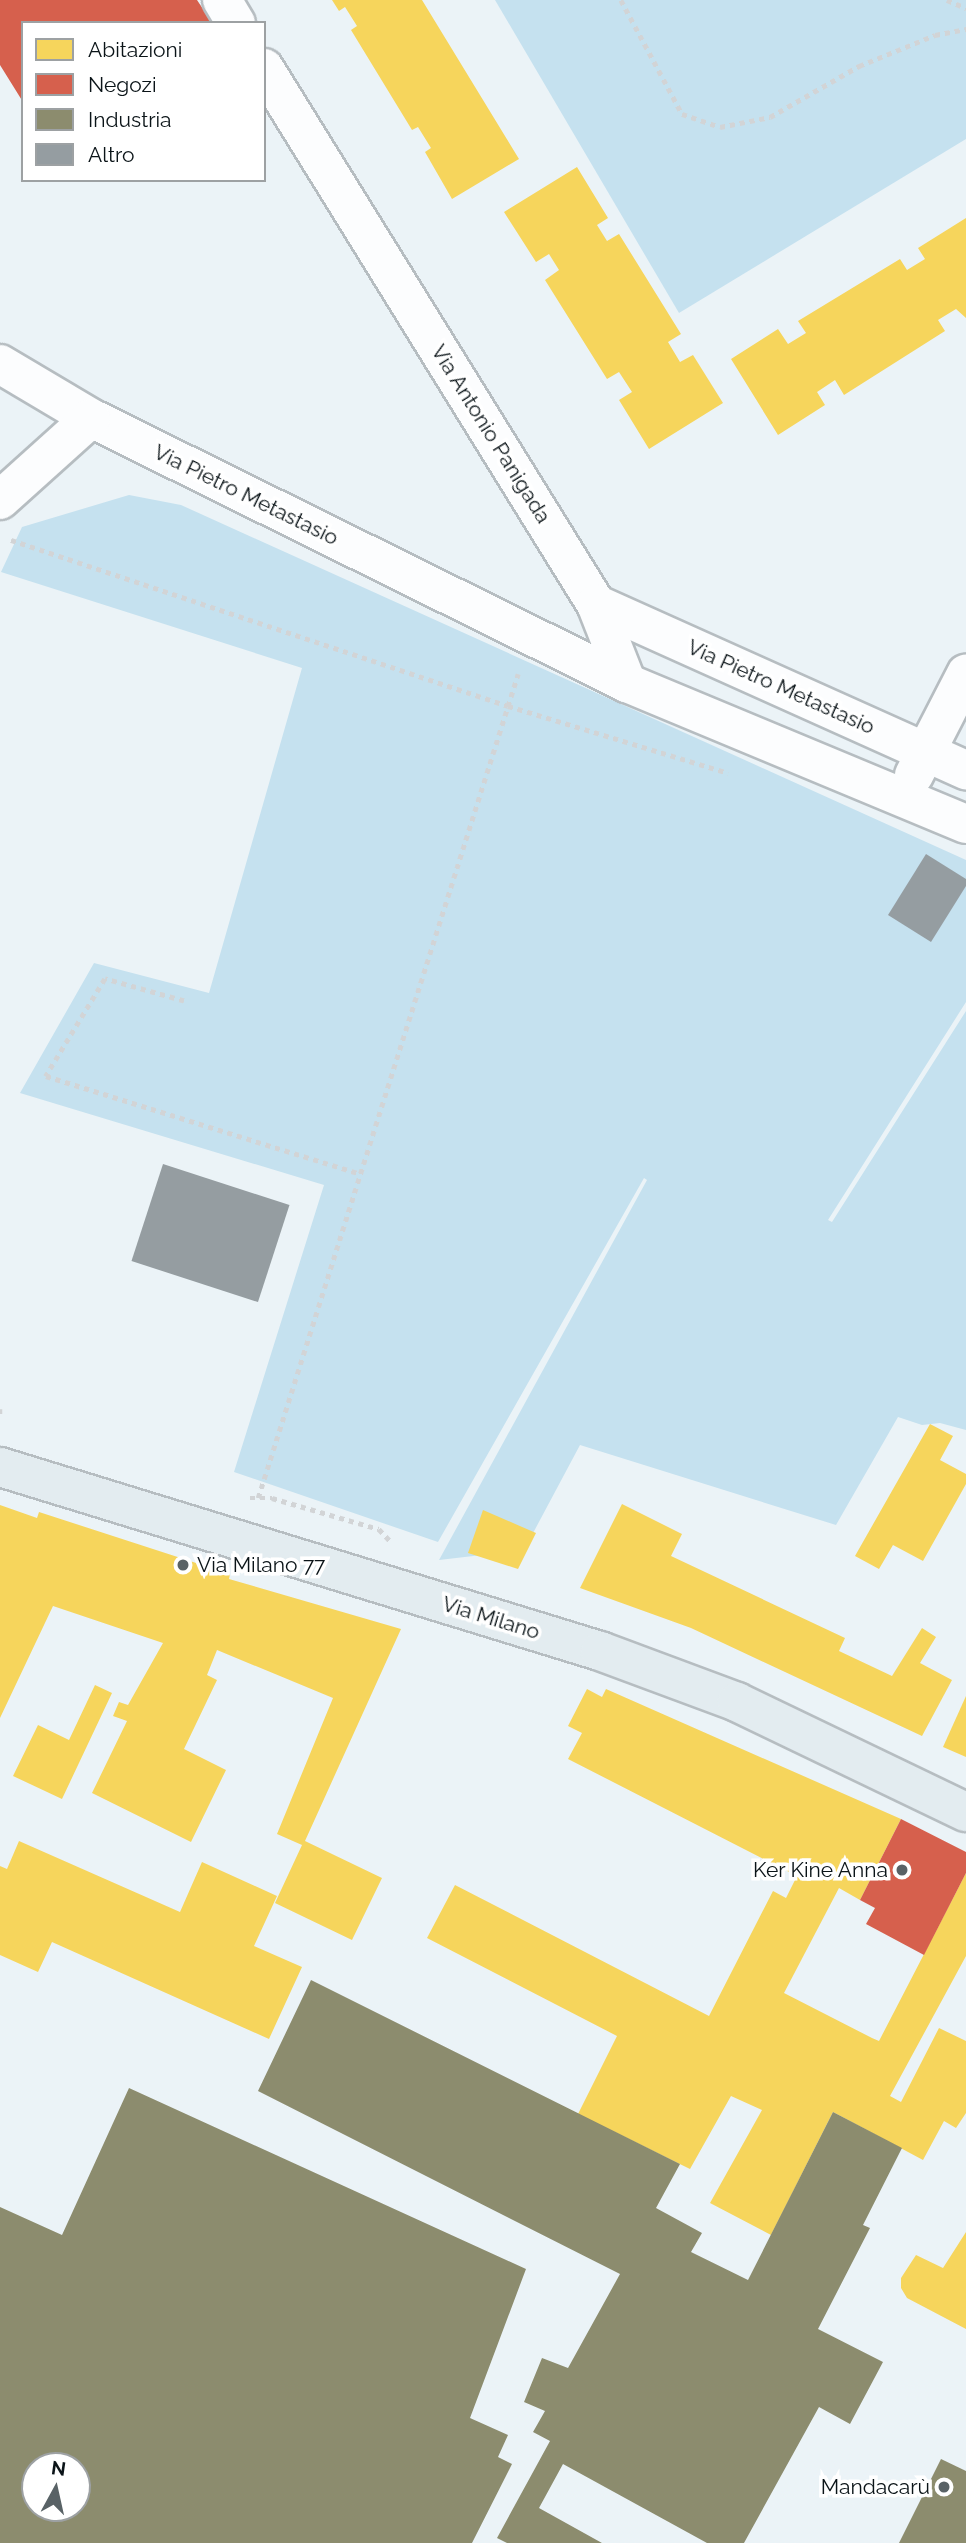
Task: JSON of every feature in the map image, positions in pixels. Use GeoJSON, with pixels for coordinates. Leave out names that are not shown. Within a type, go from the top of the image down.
{"type":"FeatureCollection","features":[{"type":"Feature","properties":{"kind":"main road","name":"Via Milano"},"geometry":{"type":"LineString","coordinates":[[0,1467],[600,1651],[737,1703],[966,1812]]}},
{"type":"Feature","properties":{"kind":"street"},"geometry":{"type":"LineString","coordinates":[[222,0],[235,21]]}},
{"type":"Feature","properties":{"kind":"street","name":"Via Antonio Panigada"},"geometry":{"type":"LineString","coordinates":[[266,71],[596,604],[627,683]]}},
{"type":"Feature","properties":{"kind":"street","name":"Via Pietro Metastasio"},"geometry":{"type":"LineString","coordinates":[[0,364],[91,418],[530,635]]}},
{"type":"Feature","properties":{"kind":"street"},"geometry":{"type":"LineString","coordinates":[[0,500],[91,418]]}},
{"type":"Feature","properties":{"kind":"street","name":"Via Pietro Metastasio"},"geometry":{"type":"LineString","coordinates":[[596,604],[966,770]]}},
{"type":"Feature","properties":{"kind":"street"},"geometry":{"type":"LineString","coordinates":[[530,635],[627,683],[966,824]]}},
{"type":"Feature","properties":{"kind":"street"},"geometry":{"type":"LineString","coordinates":[[904,796],[966,674]]}},
{"type":"Feature","properties":{"kind":"path"},"geometry":{"type":"LineString","coordinates":[[621,0],[682,114],[720,128],[770,117],[859,66],[934,35],[966,29]]}},
{"type":"Feature","properties":{"kind":"path"},"geometry":{"type":"LineString","coordinates":[[947,0],[966,8]]}},
{"type":"Feature","properties":{"kind":"path"},"geometry":{"type":"LineString","coordinates":[[0,537],[508,706],[730,774]]}},
{"type":"Feature","properties":{"kind":"path"},"geometry":{"type":"LineString","coordinates":[[258,1498],[530,635]]}},
{"type":"Feature","properties":{"kind":"path"},"geometry":{"type":"LineString","coordinates":[[184,1001],[105,979],[46,1076],[359,1173]]}},
{"type":"Feature","properties":{"kind":"path"},"geometry":{"type":"LineString","coordinates":[[0,1409],[0,1416]]}},
{"type":"Feature","properties":{"kind":"shaded area"},"geometry":{"type":"Polygon","coordinates":[[[495,0],[966,0],[966,139],[679,313],[495,0]]]}},
{"type":"Feature","properties":{"kind":"shaded area"},"geometry":{"type":"Polygon","coordinates":[[[129,495],[181,505],[966,860],[966,1002],[828,1220],[832,1222],[966,1011],[966,1430],[940,1423],[922,1425],[898,1417],[836,1525],[580,1445],[524,1550],[439,1560],[647,1180],[644,1178],[438,1542],[234,1472],[324,1185],[20,1093],[94,963],[209,993],[302,668],[1,572],[22,527],[129,495]]]}},
{"type":"Feature","properties":{"kind":"building: Abitazioni"},"geometry":{"type":"Polygon","coordinates":[[[332,0],[422,0],[519,159],[452,199],[425,152],[431,148],[418,127],[412,130],[351,30],[357,26],[345,7],[339,11],[332,0]]]}},
{"type":"Feature","properties":{"kind":"building: Abitazioni"},"geometry":{"type":"Polygon","coordinates":[[[577,167],[608,218],[597,225],[607,241],[619,234],[681,334],[668,342],[680,362],[693,355],[723,403],[649,449],[619,400],[632,392],[619,372],[607,379],[545,280],[559,270],[549,254],[536,262],[504,212],[577,167]]]}},
{"type":"Feature","properties":{"kind":"building: Abitazioni"},"geometry":{"type":"Polygon","coordinates":[[[966,218],[966,318],[956,309],[938,320],[945,331],[844,395],[835,380],[817,392],[825,405],[778,435],[731,359],[778,329],[788,344],[806,333],[798,321],[900,259],[907,270],[925,259],[918,248],[966,218]]]}},
{"type":"Feature","properties":{"kind":"building: Abitazioni"},"geometry":{"type":"Polygon","coordinates":[[[930,1424],[953,1436],[940,1460],[966,1474],[966,1484],[923,1561],[893,1545],[879,1569],[855,1556],[930,1424]]]}},
{"type":"Feature","properties":{"kind":"building: Abitazioni"},"geometry":{"type":"Polygon","coordinates":[[[622,1504],[682,1534],[671,1556],[845,1638],[839,1651],[892,1676],[922,1628],[936,1637],[920,1663],[952,1680],[922,1736],[691,1628],[580,1588],[622,1504]]]}},
{"type":"Feature","properties":{"kind":"building: Abitazioni"},"geometry":{"type":"Polygon","coordinates":[[[0,1505],[37,1518],[39,1512],[230,1574],[229,1579],[401,1629],[305,1841],[382,1878],[352,1940],[275,1903],[302,1845],[277,1834],[333,1698],[217,1650],[207,1675],[217,1680],[184,1749],[226,1770],[191,1842],[92,1793],[127,1721],[113,1716],[119,1702],[128,1705],[163,1643],[53,1606],[0,1718],[0,1505]]]}},
{"type":"Feature","properties":{"kind":"building: Abitazioni"},"geometry":{"type":"Polygon","coordinates":[[[483,1510],[536,1533],[518,1569],[468,1553],[483,1510]]]}},
{"type":"Feature","properties":{"kind":"building: Abitazioni"},"geometry":{"type":"Polygon","coordinates":[[[95,1685],[112,1693],[62,1799],[13,1776],[38,1725],[69,1740],[95,1685]]]}},
{"type":"Feature","properties":{"kind":"building: Abitazioni"},"geometry":{"type":"Polygon","coordinates":[[[587,1689],[602,1697],[606,1689],[901,1819],[860,1900],[839,1888],[784,1993],[872,2038],[879,2041],[966,1873],[966,1956],[890,2096],[901,2102],[939,2028],[966,2041],[966,2113],[956,2128],[944,2121],[923,2160],[833,2112],[771,2235],[710,2203],[762,2110],[731,2096],[690,2169],[578,2114],[617,2036],[427,1938],[455,1885],[709,2016],[773,1891],[786,1898],[797,1876],[568,1759],[582,1733],[568,1726],[587,1689]]]}},
{"type":"Feature","properties":{"kind":"building: Abitazioni"},"geometry":{"type":"Polygon","coordinates":[[[966,1696],[966,1757],[943,1747],[966,1696]]]}},
{"type":"Feature","properties":{"kind":"building: Abitazioni"},"geometry":{"type":"Polygon","coordinates":[[[19,1841],[180,1912],[202,1862],[277,1896],[254,1946],[302,1967],[269,2039],[52,1942],[38,1972],[0,1955],[0,1866],[7,1869],[19,1841]]]}},
{"type":"Feature","properties":{"kind":"building: Abitazioni"},"geometry":{"type":"Polygon","coordinates":[[[966,2232],[966,2329],[907,2298],[901,2288],[901,2278],[916,2255],[943,2268],[966,2232]]]}},
{"type":"Feature","properties":{"kind":"building: Negozi"},"geometry":{"type":"Polygon","coordinates":[[[0,0],[197,0],[211,21],[21,21],[21,99],[0,65],[0,0]]]}},
{"type":"Feature","properties":{"kind":"building: Negozi"},"geometry":{"type":"Polygon","coordinates":[[[901,1819],[966,1852],[966,1873],[924,1955],[866,1924],[875,1908],[860,1900],[901,1819]]]}},
{"type":"Feature","properties":{"kind":"building: Industria"},"geometry":{"type":"Polygon","coordinates":[[[311,1980],[680,2164],[656,2208],[702,2233],[691,2252],[748,2280],[833,2112],[902,2148],[863,2225],[870,2228],[818,2329],[883,2362],[850,2424],[819,2407],[744,2543],[707,2543],[563,2464],[539,2508],[602,2543],[507,2543],[497,2538],[550,2441],[533,2432],[545,2411],[524,2402],[542,2358],[568,2368],[620,2274],[258,2091],[311,1980]]]}},
{"type":"Feature","properties":{"kind":"building: Industria"},"geometry":{"type":"Polygon","coordinates":[[[129,2088],[526,2269],[470,2418],[508,2435],[498,2457],[512,2464],[472,2543],[0,2543],[0,2207],[62,2235],[129,2088]]]}},
{"type":"Feature","properties":{"kind":"building: Industria"},"geometry":{"type":"Polygon","coordinates":[[[941,2459],[966,2471],[966,2543],[899,2543],[941,2459]]]}},
{"type":"Feature","properties":{"kind":"building: Altro"},"geometry":{"type":"Polygon","coordinates":[[[926,854],[966,879],[966,886],[931,942],[888,915],[926,854]]]}},
{"type":"Feature","properties":{"kind":"building: Altro"},"geometry":{"type":"Polygon","coordinates":[[[163,1164],[289,1205],[258,1302],[131,1261],[163,1164]]]}},
{"type":"Feature","properties":{"kind":"place","name":"Via Milano 77"},"geometry":{"type":"Point","coordinates":[183,1565]}},
{"type":"Feature","properties":{"kind":"place","name":"Ker Kine Anna"},"geometry":{"type":"Point","coordinates":[902,1870]}},
{"type":"Feature","properties":{"kind":"place","name":"Mandacarù"},"geometry":{"type":"Point","coordinates":[944,2487]}}]}
